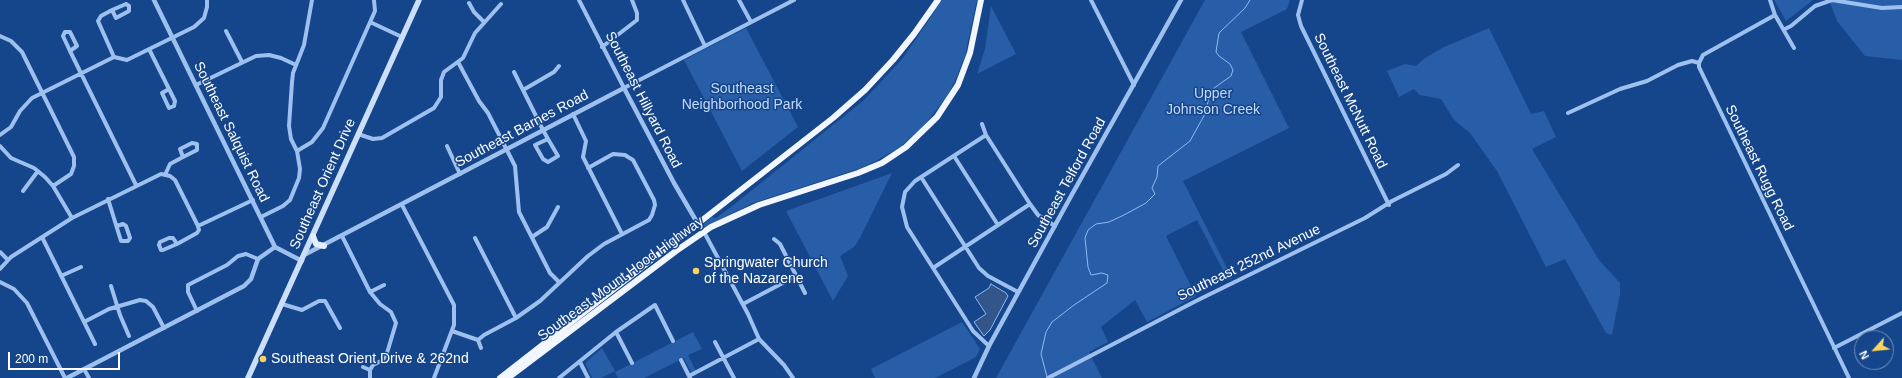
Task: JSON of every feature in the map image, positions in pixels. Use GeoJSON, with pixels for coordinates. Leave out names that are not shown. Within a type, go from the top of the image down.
{"type":"FeatureCollection","features":[{"type":"Feature","properties":{"kind":"highway","name":"Southeast Mount Hood Highway"},"geometry":{"type":"LineString","coordinates":[[500,378],[849,104],[893,60],[938,0]]}},
{"type":"Feature","properties":{"kind":"highway","name":"Southeast Mount Hood Highway"},"geometry":{"type":"LineString","coordinates":[[508,378],[664,260],[704,232],[759,205],[868,169],[887,159],[910,143],[937,117],[958,84],[970,53],[981,0]]}},
{"type":"Feature","properties":{"kind":"highway"},"geometry":{"type":"LineString","coordinates":[[664,260],[669,252],[698,229],[698,224]]}},
{"type":"Feature","properties":{"kind":"main road","name":"Southeast Orient Drive"},"geometry":{"type":"LineString","coordinates":[[248,378],[419,0]]}},
{"type":"Feature","properties":{"kind":"main road"},"geometry":{"type":"LineString","coordinates":[[313,236],[316,244],[324,246]]}},
{"type":"Feature","properties":{"kind":"street","name":"Southeast Salquist Road"},"geometry":{"type":"LineString","coordinates":[[154,0],[275,247]]}},
{"type":"Feature","properties":{"kind":"street"},"geometry":{"type":"LineString","coordinates":[[0,134],[11,127],[25,104],[42,93],[114,57],[127,60],[172,38],[200,22],[206,13],[207,0]]}},
{"type":"Feature","properties":{"kind":"street"},"geometry":{"type":"LineString","coordinates":[[261,217],[283,206],[290,200],[299,178],[300,168],[297,151],[291,139],[289,126],[292,82],[296,65],[304,45],[312,0]]}},
{"type":"Feature","properties":{"kind":"street"},"geometry":{"type":"LineString","coordinates":[[297,151],[312,142],[323,128],[375,11],[374,0]]}},
{"type":"Feature","properties":{"kind":"street","name":"Southeast Hillyard Road"},"geometry":{"type":"LineString","coordinates":[[579,0],[602,47],[674,183],[698,224]]}},
{"type":"Feature","properties":{"kind":"street"},"geometry":{"type":"LineString","coordinates":[[602,47],[636,20],[637,13],[632,0]]}},
{"type":"Feature","properties":{"kind":"street"},"geometry":{"type":"LineString","coordinates":[[683,0],[705,46]]}},
{"type":"Feature","properties":{"kind":"street"},"geometry":{"type":"LineString","coordinates":[[739,0],[751,22]]}},
{"type":"Feature","properties":{"kind":"street","name":"Southeast Barnes Road"},"geometry":{"type":"LineString","coordinates":[[303,258],[573,114],[794,0]]}},
{"type":"Feature","properties":{"kind":"street"},"geometry":{"type":"LineString","coordinates":[[1091,0],[1134,85]]}},
{"type":"Feature","properties":{"kind":"street","name":"Southeast Telford Road"},"geometry":{"type":"LineString","coordinates":[[974,378],[989,346],[1018,292],[1181,0]]}},
{"type":"Feature","properties":{"kind":"street","name":"Southeast McNutt Road"},"geometry":{"type":"LineString","coordinates":[[1302,0],[1299,6],[1298,15],[1301,26],[1388,205]]}},
{"type":"Feature","properties":{"kind":"street"},"geometry":{"type":"LineString","coordinates":[[1770,0],[1775,15],[1785,29],[1794,48]]}},
{"type":"Feature","properties":{"kind":"street"},"geometry":{"type":"LineString","coordinates":[[1785,29],[1791,26],[1815,6],[1832,0],[1882,8],[1902,8]]}},
{"type":"Feature","properties":{"kind":"street"},"geometry":{"type":"LineString","coordinates":[[469,3],[474,12],[484,22]]}},
{"type":"Feature","properties":{"kind":"street"},"geometry":{"type":"LineString","coordinates":[[358,134],[373,140],[382,138],[431,111],[437,105],[441,97],[442,76],[447,69],[458,62],[467,51],[473,36],[501,4]]}},
{"type":"Feature","properties":{"kind":"street"},"geometry":{"type":"LineString","coordinates":[[112,10],[102,16],[98,21],[114,57]]}},
{"type":"Feature","properties":{"kind":"street"},"geometry":{"type":"LineString","coordinates":[[1568,113],[1620,89],[1647,81],[1678,65],[1692,61],[1699,63],[1707,52],[1775,15]]}},
{"type":"Feature","properties":{"kind":"street"},"geometry":{"type":"LineString","coordinates":[[636,20],[642,21]]}},
{"type":"Feature","properties":{"kind":"street"},"geometry":{"type":"LineString","coordinates":[[370,22],[402,37]]}},
{"type":"Feature","properties":{"kind":"street"},"geometry":{"type":"LineString","coordinates":[[226,31],[242,62]]}},
{"type":"Feature","properties":{"kind":"street"},"geometry":{"type":"LineString","coordinates":[[0,36],[11,41],[22,52],[74,161],[71,174],[53,186]]}},
{"type":"Feature","properties":{"kind":"street"},"geometry":{"type":"LineString","coordinates":[[149,49],[169,89]]}},
{"type":"Feature","properties":{"kind":"street"},"geometry":{"type":"LineString","coordinates":[[70,51],[136,185]]}},
{"type":"Feature","properties":{"kind":"street"},"geometry":{"type":"LineString","coordinates":[[196,85],[256,56],[269,55],[281,58],[296,65]]}},
{"type":"Feature","properties":{"kind":"street"},"geometry":{"type":"LineString","coordinates":[[458,62],[516,170],[519,212],[550,273],[559,282]]}},
{"type":"Feature","properties":{"kind":"street","name":"Southeast Rugg Road"},"geometry":{"type":"LineString","coordinates":[[1699,63],[1701,73],[1849,378]]}},
{"type":"Feature","properties":{"kind":"street"},"geometry":{"type":"LineString","coordinates":[[523,90],[554,72],[559,66]]}},
{"type":"Feature","properties":{"kind":"street"},"geometry":{"type":"LineString","coordinates":[[514,72],[543,130],[558,156],[546,162],[531,137]]}},
{"type":"Feature","properties":{"kind":"street"},"geometry":{"type":"LineString","coordinates":[[573,114],[586,141],[583,157],[622,234]]}},
{"type":"Feature","properties":{"kind":"street"},"geometry":{"type":"LineString","coordinates":[[982,124],[986,135],[1030,204],[1042,218],[1055,226]]}},
{"type":"Feature","properties":{"kind":"street"},"geometry":{"type":"LineString","coordinates":[[986,135],[921,177],[910,186],[902,200],[902,214],[907,227],[973,331],[989,346]]}},
{"type":"Feature","properties":{"kind":"street"},"geometry":{"type":"LineString","coordinates":[[535,145],[548,139]]}},
{"type":"Feature","properties":{"kind":"street"},"geometry":{"type":"LineString","coordinates":[[165,175],[170,164],[197,150],[198,148],[195,143],[192,143],[180,150],[182,157]]}},
{"type":"Feature","properties":{"kind":"street"},"geometry":{"type":"LineString","coordinates":[[0,146],[11,158],[38,171],[53,186],[72,218]]}},
{"type":"Feature","properties":{"kind":"street"},"geometry":{"type":"LineString","coordinates":[[447,146],[460,174]]}},
{"type":"Feature","properties":{"kind":"street"},"geometry":{"type":"LineString","coordinates":[[478,340],[484,335],[516,318],[540,301],[588,256],[604,244],[649,220],[655,205],[651,193],[633,160],[625,154],[613,154],[588,168]]}},
{"type":"Feature","properties":{"kind":"street"},"geometry":{"type":"LineString","coordinates":[[954,156],[998,225]]}},
{"type":"Feature","properties":{"kind":"street","name":"Southeast 252nd Avenue"},"geometry":{"type":"LineString","coordinates":[[1048,378],[1196,301],[1388,205],[1458,166]]}},
{"type":"Feature","properties":{"kind":"street"},"geometry":{"type":"LineString","coordinates":[[23,191],[38,171]]}},
{"type":"Feature","properties":{"kind":"street"},"geometry":{"type":"LineString","coordinates":[[0,270],[7,259],[72,218],[156,176],[165,175],[175,180],[198,226],[199,230],[197,233],[177,244]]}},
{"type":"Feature","properties":{"kind":"street"},"geometry":{"type":"LineString","coordinates":[[921,177],[984,273],[1018,292]]}},
{"type":"Feature","properties":{"kind":"street"},"geometry":{"type":"LineString","coordinates":[[108,199],[117,226]]}},
{"type":"Feature","properties":{"kind":"street"},"geometry":{"type":"LineString","coordinates":[[198,226],[253,200]]}},
{"type":"Feature","properties":{"kind":"street"},"geometry":{"type":"LineString","coordinates":[[402,204],[452,300],[455,315],[452,331],[434,378]]}},
{"type":"Feature","properties":{"kind":"street"},"geometry":{"type":"LineString","coordinates":[[933,268],[1030,204]]}},
{"type":"Feature","properties":{"kind":"street"},"geometry":{"type":"LineString","coordinates":[[532,237],[547,227],[558,207]]}},
{"type":"Feature","properties":{"kind":"street"},"geometry":{"type":"LineString","coordinates":[[704,232],[759,339],[784,365],[793,378]]}},
{"type":"Feature","properties":{"kind":"street"},"geometry":{"type":"LineString","coordinates":[[342,236],[370,292],[380,304],[391,312],[396,323],[395,331],[387,353],[383,360],[373,366],[370,370],[370,378]]}},
{"type":"Feature","properties":{"kind":"street"},"geometry":{"type":"LineString","coordinates":[[42,237],[95,344]]}},
{"type":"Feature","properties":{"kind":"street"},"geometry":{"type":"LineString","coordinates":[[474,238],[516,318]]}},
{"type":"Feature","properties":{"kind":"street"},"geometry":{"type":"LineString","coordinates":[[774,240],[780,244],[805,293]]}},
{"type":"Feature","properties":{"kind":"street"},"geometry":{"type":"LineString","coordinates":[[0,282],[14,289],[27,303],[66,378],[247,284],[251,279],[258,259],[275,247],[283,253],[303,258]]}},
{"type":"Feature","properties":{"kind":"street"},"geometry":{"type":"LineString","coordinates":[[0,252],[7,259]]}},
{"type":"Feature","properties":{"kind":"street"},"geometry":{"type":"LineString","coordinates":[[197,311],[188,292],[188,285],[227,265],[238,256],[246,254],[258,259]]}},
{"type":"Feature","properties":{"kind":"street"},"geometry":{"type":"LineString","coordinates":[[61,276],[81,266]]}},
{"type":"Feature","properties":{"kind":"street"},"geometry":{"type":"LineString","coordinates":[[742,304],[796,276]]}},
{"type":"Feature","properties":{"kind":"street"},"geometry":{"type":"LineString","coordinates":[[370,292],[384,285]]}},
{"type":"Feature","properties":{"kind":"street"},"geometry":{"type":"LineString","coordinates":[[111,286],[122,322],[129,336]]}},
{"type":"Feature","properties":{"kind":"street"},"geometry":{"type":"LineString","coordinates":[[84,322],[109,309],[118,308],[135,300],[146,300],[153,306],[164,328]]}},
{"type":"Feature","properties":{"kind":"street"},"geometry":{"type":"LineString","coordinates":[[282,304],[302,310],[319,301],[325,301],[340,328]]}},
{"type":"Feature","properties":{"kind":"street"},"geometry":{"type":"LineString","coordinates":[[559,378],[616,332],[655,305],[673,341]]}},
{"type":"Feature","properties":{"kind":"street"},"geometry":{"type":"LineString","coordinates":[[302,310],[303,315]]}},
{"type":"Feature","properties":{"kind":"street"},"geometry":{"type":"LineString","coordinates":[[1834,348],[1902,313]]}},
{"type":"Feature","properties":{"kind":"street"},"geometry":{"type":"LineString","coordinates":[[452,331],[478,340]]}},
{"type":"Feature","properties":{"kind":"street"},"geometry":{"type":"LineString","coordinates":[[616,332],[632,363]]}},
{"type":"Feature","properties":{"kind":"street"},"geometry":{"type":"LineString","coordinates":[[681,360],[689,377],[759,339]]}},
{"type":"Feature","properties":{"kind":"street"},"geometry":{"type":"LineString","coordinates":[[478,340],[481,348]]}},
{"type":"Feature","properties":{"kind":"street"},"geometry":{"type":"LineString","coordinates":[[715,342],[734,378]]}},
{"type":"Feature","properties":{"kind":"street"},"geometry":{"type":"LineString","coordinates":[[580,362],[588,378]]}},
{"type":"Feature","properties":{"kind":"street"},"geometry":{"type":"LineString","coordinates":[[363,367],[370,370]]}},
{"type":"Feature","properties":{"kind":"street"},"geometry":{"type":"LineString","coordinates":[[84,369],[89,378]]}},
{"type":"Feature","properties":{"kind":"green space"},"geometry":{"type":"Polygon","coordinates":[[[942,0],[977,0],[965,56],[955,81],[946,98],[923,127],[900,147],[861,168],[753,203],[701,229],[701,226],[712,217],[716,218],[731,207],[864,100],[903,58],[942,0]]]}},
{"type":"Feature","properties":{"kind":"green space","name":"Upper Johnson Creek"},"geometry":{"type":"Polygon","coordinates":[[[1205,0],[1290,0],[1287,9],[1241,32],[1289,128],[1183,181],[1232,278],[1228,280],[1197,220],[1166,236],[1196,296],[1147,322],[1135,300],[1101,327],[1108,342],[1089,352],[1102,378],[996,378],[1205,0]]]}},
{"type":"Feature","properties":{"kind":"green space"},"geometry":{"type":"Polygon","coordinates":[[[1774,0],[1813,0],[1786,21],[1774,0]]]}},
{"type":"Feature","properties":{"kind":"green space"},"geometry":{"type":"Polygon","coordinates":[[[1829,0],[1902,0],[1902,60],[1865,56],[1837,21],[1829,0]]]}},
{"type":"Feature","properties":{"kind":"green space"},"geometry":{"type":"Polygon","coordinates":[[[991,6],[1016,54],[977,74],[985,49],[991,6]]]}},
{"type":"Feature","properties":{"kind":"green space","name":"Southeast Neighborhood Park"},"geometry":{"type":"Polygon","coordinates":[[[746,28],[798,127],[742,171],[684,60],[746,28]]]}},
{"type":"Feature","properties":{"kind":"green space"},"geometry":{"type":"Polygon","coordinates":[[[1489,28],[1531,114],[1544,111],[1556,137],[1532,149],[1599,260],[1620,283],[1620,294],[1612,335],[1606,333],[1565,259],[1546,267],[1497,171],[1470,133],[1454,120],[1441,99],[1420,95],[1414,89],[1399,97],[1387,71],[1405,64],[1416,66],[1425,58],[1442,48],[1489,28]]]}},
{"type":"Feature","properties":{"kind":"green space"},"geometry":{"type":"Polygon","coordinates":[[[892,173],[860,238],[854,247],[840,256],[848,276],[833,301],[786,211],[892,173]]]}},
{"type":"Feature","properties":{"kind":"green space"},"geometry":{"type":"Polygon","coordinates":[[[962,322],[980,349],[976,357],[935,378],[875,378],[871,369],[962,322]]]}},
{"type":"Feature","properties":{"kind":"green space"},"geometry":{"type":"Polygon","coordinates":[[[693,332],[702,349],[688,355],[696,371],[691,372],[684,358],[644,378],[618,378],[615,372],[693,332]]]}},
{"type":"Feature","properties":{"kind":"green space"},"geometry":{"type":"Polygon","coordinates":[[[602,348],[615,371],[601,378],[592,378],[586,362],[602,348]]]}},
{"type":"Feature","properties":{"kind":"shaded area"},"geometry":{"type":"Polygon","coordinates":[[[991,284],[1006,293],[1008,296],[990,330],[984,336],[974,322],[986,314],[975,297],[989,288],[991,284]]]}},
{"type":"Feature","properties":{"kind":"waterway"},"geometry":{"type":"LineString","coordinates":[[1047,377],[1041,354],[1046,332],[1052,322],[1107,283],[1108,275],[1102,273],[1091,275],[1088,267],[1085,238],[1088,230],[1096,224],[1109,222],[1124,215],[1146,203],[1155,194],[1152,188],[1157,177],[1158,166],[1190,141],[1206,112],[1210,91],[1231,76],[1233,70],[1230,64],[1216,52],[1219,33],[1245,8],[1250,0]]}},
{"type":"Feature","properties":{"kind":"place","name":"Springwater Church of the Nazarene"},"geometry":{"type":"Point","coordinates":[696,271]}},
{"type":"Feature","properties":{"kind":"place","name":"Southeast Orient Drive & 262nd"},"geometry":{"type":"Point","coordinates":[263,359]}}]}
